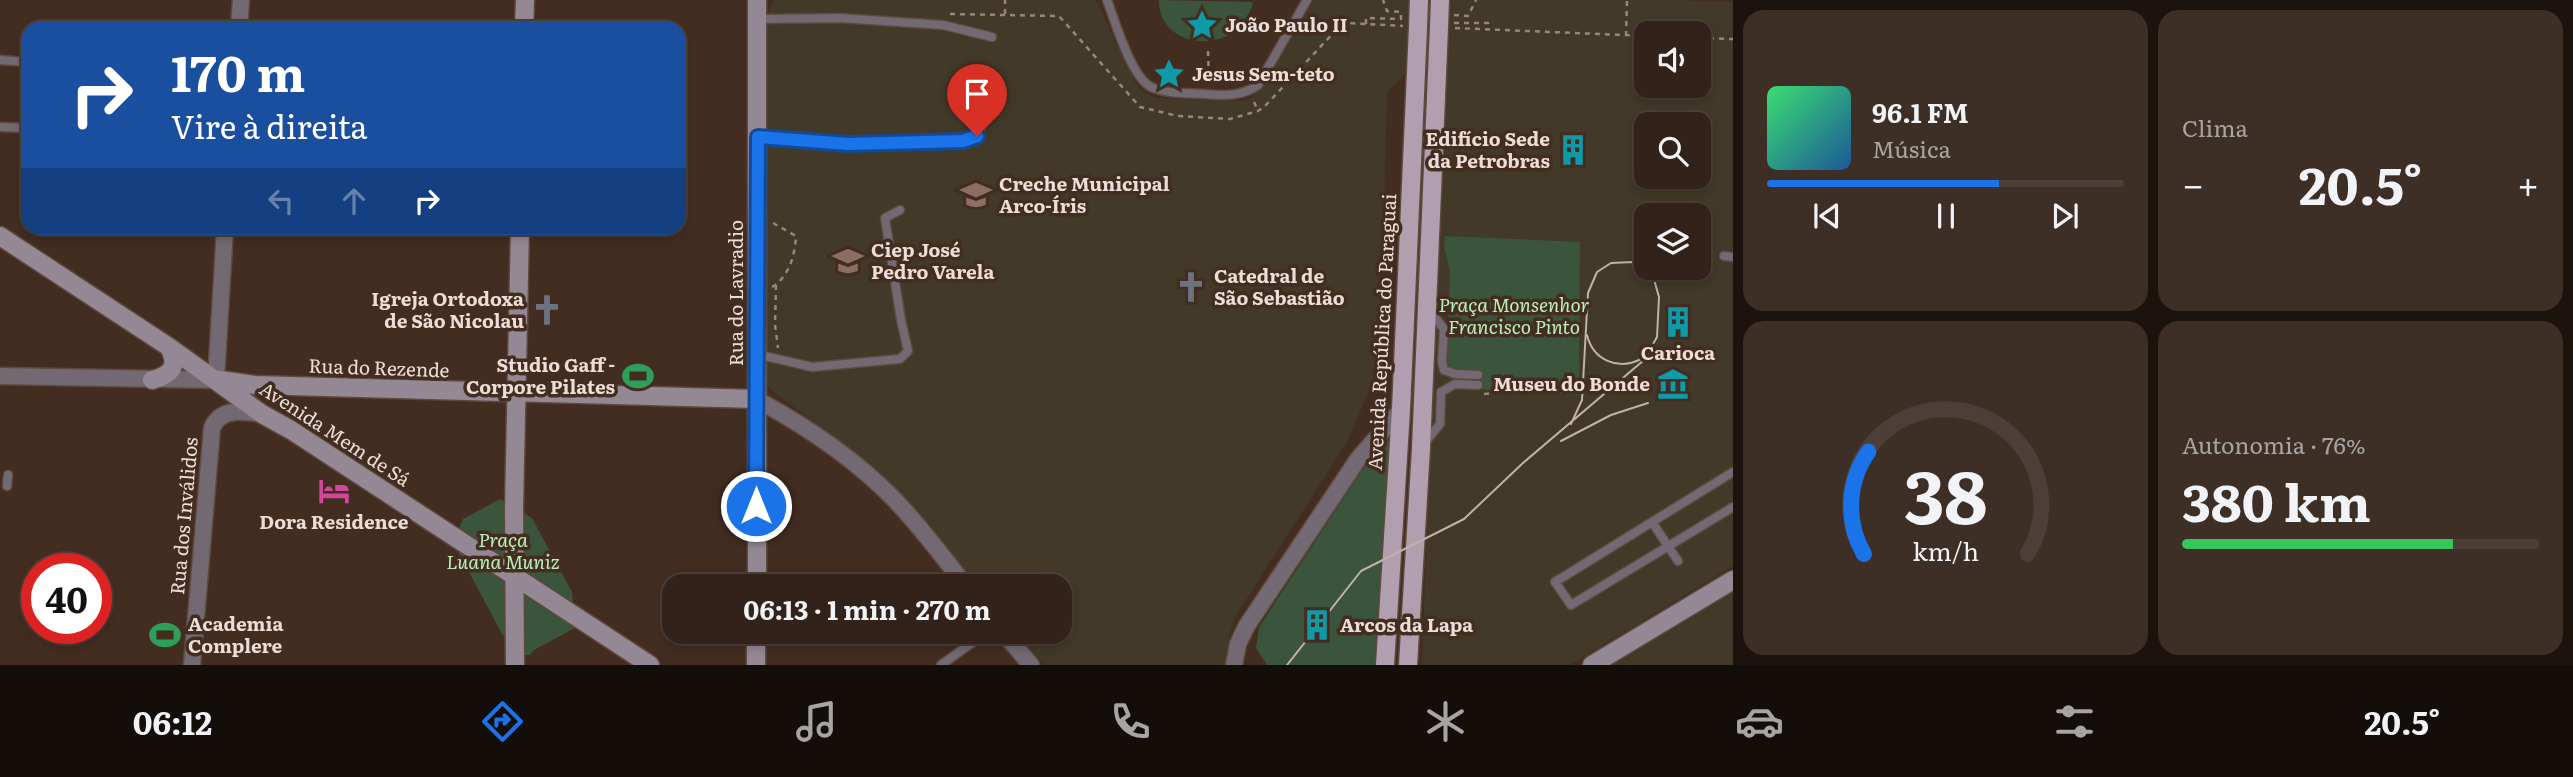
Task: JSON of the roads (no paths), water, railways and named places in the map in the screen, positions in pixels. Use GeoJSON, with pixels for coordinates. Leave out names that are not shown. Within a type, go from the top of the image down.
{"type":"FeatureCollection","features":[{"type":"Feature","properties":{"kind":"main road","name":"Avenida República do Paraguai"},"geometry":{"type":"LineString","coordinates":[[1385,665],[1401,410],[1419,0]]}},
{"type":"Feature","properties":{"kind":"main road"},"geometry":{"type":"LineString","coordinates":[[1408,665],[1426,307],[1447,23],[1440,0]]}},
{"type":"Feature","properties":{"kind":"street"},"geometry":{"type":"LineString","coordinates":[[240,21],[241,0]]}},
{"type":"Feature","properties":{"kind":"street"},"geometry":{"type":"LineString","coordinates":[[524,21],[525,0]]}},
{"type":"Feature","properties":{"kind":"street"},"geometry":{"type":"LineString","coordinates":[[757,10],[773,0]]}},
{"type":"Feature","properties":{"kind":"street","name":"Rua do Lavradio"},"geometry":{"type":"LineString","coordinates":[[757,10],[757,574]]}},
{"type":"Feature","properties":{"kind":"street"},"geometry":{"type":"LineString","coordinates":[[216,380],[225,235]]}},
{"type":"Feature","properties":{"kind":"street"},"geometry":{"type":"LineString","coordinates":[[515,665],[514,508],[520,235]]}},
{"type":"Feature","properties":{"kind":"street","name":"Avenida Mem de Sá"},"geometry":{"type":"LineString","coordinates":[[0,236],[169,347],[262,414],[650,665]]}},
{"type":"Feature","properties":{"kind":"street"},"geometry":{"type":"LineString","coordinates":[[152,380],[167,376],[171,371],[173,360],[169,347]]}},
{"type":"Feature","properties":{"kind":"street","name":"Rua do Rezende"},"geometry":{"type":"LineString","coordinates":[[0,376],[216,380],[255,385],[756,399]]}},
{"type":"Feature","properties":{"kind":"street"},"geometry":{"type":"LineString","coordinates":[[756,399],[801,423],[873,480],[895,500],[956,574]]}},
{"type":"Feature","properties":{"kind":"street"},"geometry":{"type":"LineString","coordinates":[[1239,662],[1246,627],[1358,459],[1401,410]]}},
{"type":"Feature","properties":{"kind":"street","name":"Rua dos Inválidos"},"geometry":{"type":"LineString","coordinates":[[192,665],[212,428],[219,418],[228,413],[243,411],[262,414]]}},
{"type":"Feature","properties":{"kind":"street"},"geometry":{"type":"LineString","coordinates":[[1592,665],[1699,594],[1733,580]]}},
{"type":"Feature","properties":{"kind":"street"},"geometry":{"type":"LineString","coordinates":[[756,644],[756,665]]}},
{"type":"Feature","properties":{"kind":"street"},"geometry":{"type":"LineString","coordinates":[[1013,644],[1031,665]]}},
{"type":"Feature","properties":{"kind":"lane"},"geometry":{"type":"LineString","coordinates":[[1107,0],[1132,61],[1145,82],[1154,88],[1210,94],[1247,93],[1258,85],[1307,0]]}},
{"type":"Feature","properties":{"kind":"lane"},"geometry":{"type":"LineString","coordinates":[[757,10],[930,24],[992,37]]}},
{"type":"Feature","properties":{"kind":"lane"},"geometry":{"type":"LineString","coordinates":[[0,60],[21,62]]}},
{"type":"Feature","properties":{"kind":"lane"},"geometry":{"type":"LineString","coordinates":[[758,137],[848,144],[963,141],[977,136],[986,118],[992,76]]}},
{"type":"Feature","properties":{"kind":"lane"},"geometry":{"type":"LineString","coordinates":[[0,127],[21,128]]}},
{"type":"Feature","properties":{"kind":"lane"},"geometry":{"type":"LineString","coordinates":[[757,354],[812,367],[900,359],[908,351],[885,218],[900,210]]}},
{"type":"Feature","properties":{"kind":"lane"},"geometry":{"type":"LineString","coordinates":[[1426,307],[1444,329],[1444,370],[1455,374],[1478,375]]}},
{"type":"Feature","properties":{"kind":"lane"},"geometry":{"type":"LineString","coordinates":[[1421,447],[1440,424],[1441,392],[1455,384],[1480,389]]}},
{"type":"Feature","properties":{"kind":"lane"},"geometry":{"type":"LineString","coordinates":[[1733,472],[1555,582],[1571,605],[1733,507]]}},
{"type":"Feature","properties":{"kind":"lane"},"geometry":{"type":"LineString","coordinates":[[7,486],[8,475]]}},
{"type":"Feature","properties":{"kind":"lane"},"geometry":{"type":"LineString","coordinates":[[1652,522],[1678,561]]}},
{"type":"Feature","properties":{"kind":"lane"},"geometry":{"type":"LineString","coordinates":[[941,665],[970,644]]}},
{"type":"Feature","properties":{"kind":"tram line"},"geometry":{"type":"LineString","coordinates":[[1287,665],[1361,571],[1464,519],[1523,463],[1644,360],[1657,337],[1659,297],[1653,276],[1644,267],[1633,262],[1611,263],[1597,272],[1588,293],[1582,400],[1571,424]]}},
{"type":"Feature","properties":{"kind":"tram line"},"geometry":{"type":"LineString","coordinates":[[1587,335],[1595,351],[1608,361],[1624,364],[1641,359]]}},
{"type":"Feature","properties":{"kind":"tram line"},"geometry":{"type":"LineString","coordinates":[[1561,441],[1611,415],[1648,403]]}},
{"type":"Feature","properties":{"kind":"place","name":"João Paulo II"},"geometry":{"type":"Point","coordinates":[1202,25]}},
{"type":"Feature","properties":{"kind":"place","name":"Jesus Sem-teto"},"geometry":{"type":"Point","coordinates":[1169,74]}},
{"type":"Feature","properties":{"kind":"place","name":"Edifício Sede da Petrobras"},"geometry":{"type":"Point","coordinates":[1573,150]}},
{"type":"Feature","properties":{"kind":"place","name":"Creche Municipal Arco-Íris"},"geometry":{"type":"Point","coordinates":[976,195]}},
{"type":"Feature","properties":{"kind":"place","name":"Ciep José Pedro Varela"},"geometry":{"type":"Point","coordinates":[848,261]}},
{"type":"Feature","properties":{"kind":"place","name":"Catedral de São Sebastião"},"geometry":{"type":"Point","coordinates":[1191,287]}},
{"type":"Feature","properties":{"kind":"place","name":"Igreja Ortodoxa de São Nicolau"},"geometry":{"type":"Point","coordinates":[547,310]}},
{"type":"Feature","properties":{"kind":"place","name":"Carioca"},"geometry":{"type":"Point","coordinates":[1678,322]}},
{"type":"Feature","properties":{"kind":"place","name":"Studio Gaff - Corpore Pilates"},"geometry":{"type":"Point","coordinates":[638,376]}},
{"type":"Feature","properties":{"kind":"place","name":"Museu do Bonde"},"geometry":{"type":"Point","coordinates":[1673,384]}},
{"type":"Feature","properties":{"kind":"place","name":"Dora Residence"},"geometry":{"type":"Point","coordinates":[334,491]}},
{"type":"Feature","properties":{"kind":"place","name":"Arcos da Lapa"},"geometry":{"type":"Point","coordinates":[1317,625]}},
{"type":"Feature","properties":{"kind":"place","name":"Academia Complere"},"geometry":{"type":"Point","coordinates":[165,635]}},
{"type":"Feature","properties":{"kind":"park label","name":"Praça Monsenhor Francisco Pinto"},"geometry":{"type":"Point","coordinates":[1514,316]}},
{"type":"Feature","properties":{"kind":"park label","name":"Praça Luana Muniz"},"geometry":{"type":"Point","coordinates":[503,551]}}]}
